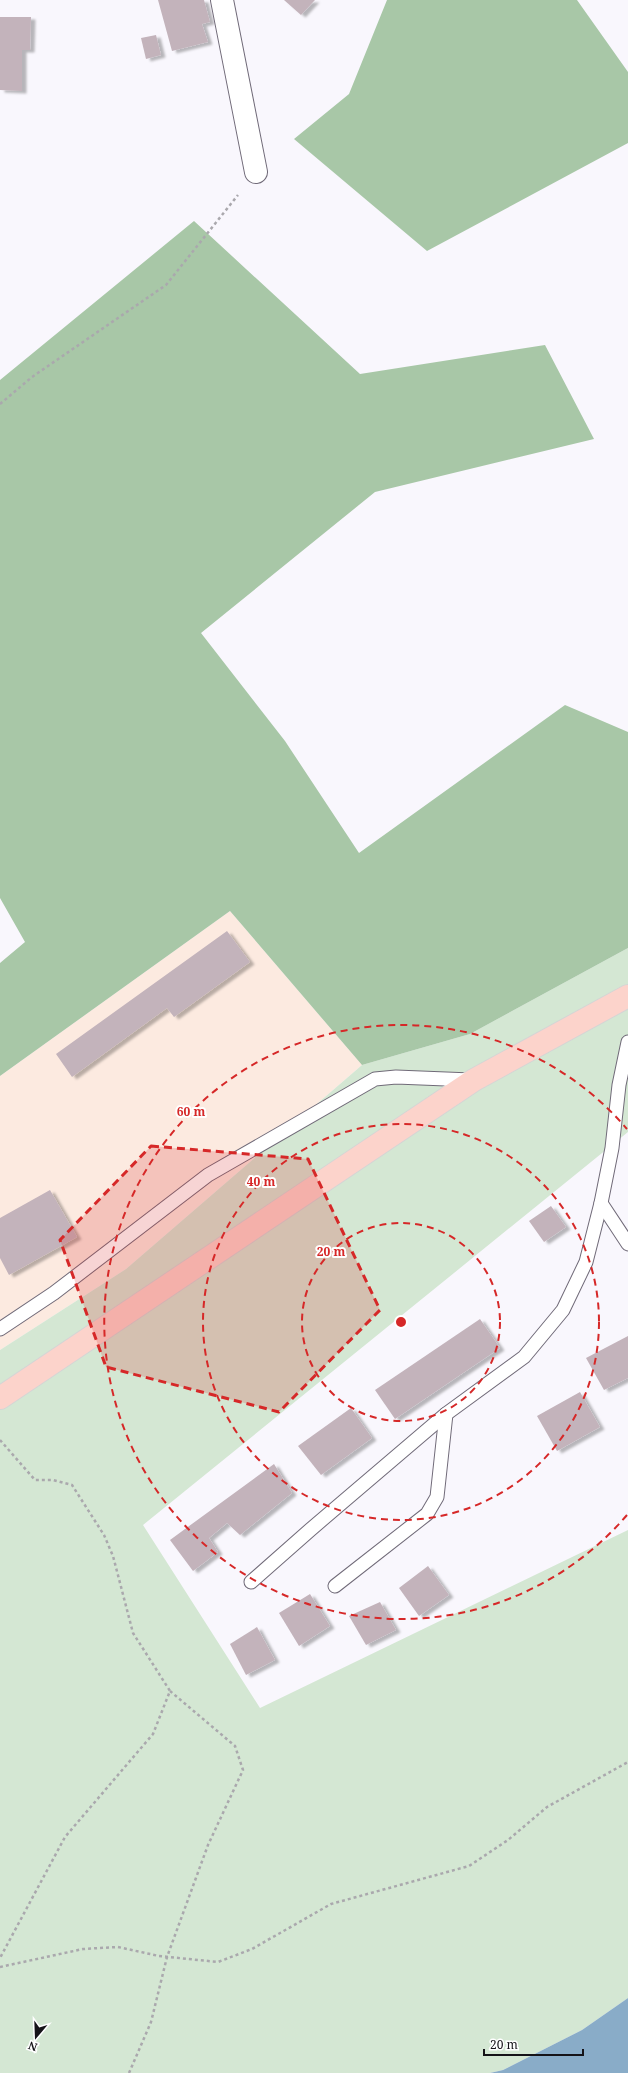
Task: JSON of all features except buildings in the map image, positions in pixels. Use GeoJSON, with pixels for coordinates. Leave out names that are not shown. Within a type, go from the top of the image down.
{"type":"FeatureCollection","features":[{"type":"Feature","properties":{"kind":"highway"},"geometry":{"type":"LineString","coordinates":[[0,1398],[474,1080],[628,996]]}},
{"type":"Feature","properties":{"kind":"street"},"geometry":{"type":"LineString","coordinates":[[222,0],[256,172]]}},
{"type":"Feature","properties":{"kind":"lane"},"geometry":{"type":"LineString","coordinates":[[252,1582],[310,1530],[446,1414],[524,1357],[563,1310],[586,1262],[601,1203],[612,1148],[619,1085],[628,1042]]}},
{"type":"Feature","properties":{"kind":"lane"},"geometry":{"type":"LineString","coordinates":[[0,1329],[54,1293],[208,1175],[375,1079],[396,1077],[474,1080]]}},
{"type":"Feature","properties":{"kind":"lane"},"geometry":{"type":"LineString","coordinates":[[601,1203],[628,1244]]}},
{"type":"Feature","properties":{"kind":"lane"},"geometry":{"type":"LineString","coordinates":[[335,1586],[427,1514],[437,1497],[446,1414]]}},
{"type":"Feature","properties":{"kind":"path"},"geometry":{"type":"LineString","coordinates":[[0,404],[32,377],[166,285],[256,172]]}},
{"type":"Feature","properties":{"kind":"path"},"geometry":{"type":"LineString","coordinates":[[0,1440],[35,1480],[53,1480],[72,1485],[86,1504],[104,1535],[113,1556],[133,1633],[170,1691],[235,1746],[244,1770],[208,1845],[167,1957],[151,2022],[129,2073]]}},
{"type":"Feature","properties":{"kind":"path"},"geometry":{"type":"LineString","coordinates":[[0,1958],[65,1837],[153,1734],[170,1691]]}},
{"type":"Feature","properties":{"kind":"path"},"geometry":{"type":"LineString","coordinates":[[0,1967],[83,1949],[118,1948],[167,1957],[218,1962],[252,1948],[331,1904],[469,1866],[508,1840],[547,1807],[628,1762]]}},
{"type":"Feature","properties":{"kind":"highlighted area"},"geometry":{"type":"Polygon","coordinates":[[[151,1146],[308,1159],[380,1310],[279,1412],[106,1367],[60,1240],[151,1146]]]}},
{"type":"Feature","properties":{"kind":"shaded area"},"geometry":{"type":"Polygon","coordinates":[[[230,911],[362,1065],[126,1269],[0,1350],[0,1076],[230,911]]]}},
{"type":"Feature","properties":{"kind":"green space"},"geometry":{"type":"Polygon","coordinates":[[[387,0],[577,0],[628,72],[628,143],[427,251],[294,139],[349,94],[387,0]]]}},
{"type":"Feature","properties":{"kind":"green space"},"geometry":{"type":"Polygon","coordinates":[[[194,221],[360,374],[545,345],[594,439],[375,492],[201,633],[285,741],[359,853],[565,705],[628,732],[628,948],[470,1034],[362,1065],[230,911],[0,1076],[0,963],[25,942],[0,898],[0,380],[194,221]]]}},
{"type":"Feature","properties":{"kind":"green space"},"geometry":{"type":"Polygon","coordinates":[[[628,948],[628,1132],[143,1525],[260,1708],[628,1530],[628,1998],[582,2030],[503,2070],[490,2073],[0,2073],[0,1350],[126,1269],[362,1065],[470,1034],[628,948]]]}},
{"type":"Feature","properties":{"kind":"water"},"geometry":{"type":"Polygon","coordinates":[[[628,1998],[628,2073],[490,2073],[503,2070],[582,2030],[628,1998]]]}}]}
